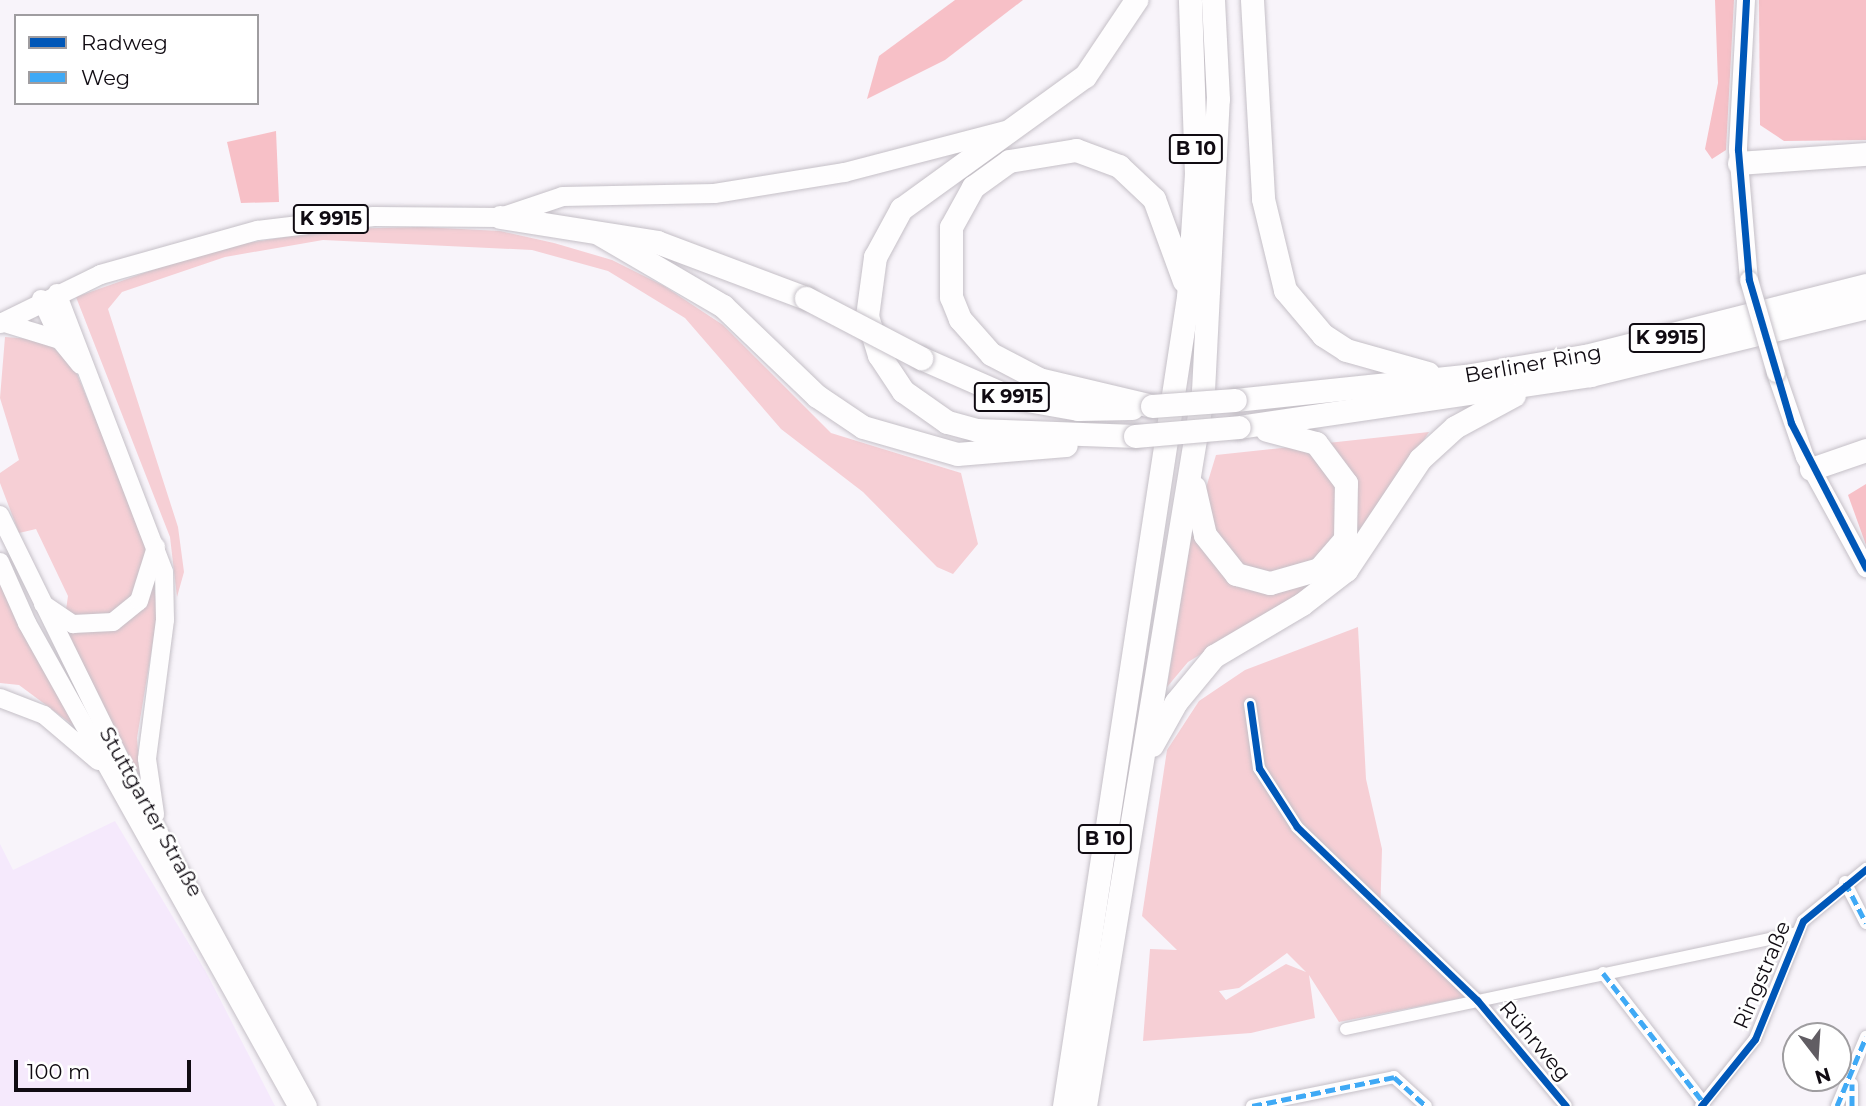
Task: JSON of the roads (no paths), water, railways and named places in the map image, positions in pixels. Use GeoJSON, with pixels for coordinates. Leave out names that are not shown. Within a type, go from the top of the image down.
{"type":"FeatureCollection","features":[{"type":"Feature","properties":{"kind":"highway"},"geometry":{"type":"LineString","coordinates":[[1135,436],[976,430],[947,422],[902,391],[872,338],[867,285],[884,233],[923,187],[1015,127],[1085,76],[1136,0]]}},
{"type":"Feature","properties":{"kind":"highway","name":"B 10"},"geometry":{"type":"LineString","coordinates":[[1064,1106],[1188,297],[1196,174],[1190,0]]}},
{"type":"Feature","properties":{"kind":"highway","name":"B 10"},"geometry":{"type":"LineString","coordinates":[[1085,1106],[1203,391],[1215,230],[1213,0]]}},
{"type":"Feature","properties":{"kind":"highway"},"geometry":{"type":"LineString","coordinates":[[1252,0],[1263,199],[1285,290],[1317,329],[1346,350],[1394,366],[1465,376]]}},
{"type":"Feature","properties":{"kind":"highway"},"geometry":{"type":"LineString","coordinates":[[1109,403],[1015,369],[991,354],[960,318],[947,248],[973,187],[1009,162],[1053,149],[1097,155],[1119,166],[1139,181],[1165,219],[1188,297]]}},
{"type":"Feature","properties":{"kind":"highway"},"geometry":{"type":"LineString","coordinates":[[1739,163],[1866,154]]}},
{"type":"Feature","properties":{"kind":"highway","name":"K 9915"},"geometry":{"type":"LineString","coordinates":[[500,217],[692,252],[806,298],[921,358],[1010,397],[1109,403]]}},
{"type":"Feature","properties":{"kind":"highway","name":"K 9915"},"geometry":{"type":"LineString","coordinates":[[598,233],[723,306],[817,396],[863,427],[932,450],[1006,454],[1135,436],[1239,427]]}},
{"type":"Feature","properties":{"kind":"highway","name":"Berliner Ring"},"geometry":{"type":"LineString","coordinates":[[1109,403],[1152,406],[1235,400],[1465,376],[1705,330],[1866,285]]}},
{"type":"Feature","properties":{"kind":"highway","name":"Berliner Ring"},"geometry":{"type":"LineString","coordinates":[[1239,427],[1529,387],[1709,350],[1866,307]]}},
{"type":"Feature","properties":{"kind":"highway"},"geometry":{"type":"LineString","coordinates":[[1142,762],[1176,702],[1214,656],[1326,587],[1360,551],[1440,438],[1529,387]]}},
{"type":"Feature","properties":{"kind":"highway"},"geometry":{"type":"LineString","coordinates":[[1191,471],[1205,535],[1236,574],[1286,582],[1335,555],[1350,510],[1333,459],[1294,433],[1239,427]]}},
{"type":"Feature","properties":{"kind":"highway"},"geometry":{"type":"LineString","coordinates":[[1811,469],[1866,450]]}},
{"type":"Feature","properties":{"kind":"main road"},"geometry":{"type":"LineString","coordinates":[[1746,0],[1739,163],[1749,280],[1776,373],[1811,469],[1866,568]]}},
{"type":"Feature","properties":{"kind":"main road"},"geometry":{"type":"LineString","coordinates":[[500,217],[546,198],[714,193],[771,185],[1015,127]]}},
{"type":"Feature","properties":{"kind":"main road","name":"K 9915"},"geometry":{"type":"LineString","coordinates":[[1,322],[49,296],[141,260],[257,230],[373,216],[500,217]]}},
{"type":"Feature","properties":{"kind":"main road"},"geometry":{"type":"LineString","coordinates":[[49,296],[60,340],[86,372]]}},
{"type":"Feature","properties":{"kind":"main road"},"geometry":{"type":"LineString","coordinates":[[49,296],[86,372],[156,544],[167,598],[147,760],[156,817]]}},
{"type":"Feature","properties":{"kind":"main road"},"geometry":{"type":"LineString","coordinates":[[1,322],[60,340]]}},
{"type":"Feature","properties":{"kind":"main road","name":"Stuttgarter Straße"},"geometry":{"type":"LineString","coordinates":[[0,515],[41,603],[308,1106]]}},
{"type":"Feature","properties":{"kind":"main road"},"geometry":{"type":"LineString","coordinates":[[41,603],[73,624],[113,622],[139,601],[156,544]]}},
{"type":"Feature","properties":{"kind":"main road","name":"Stuttgarter Straße"},"geometry":{"type":"LineString","coordinates":[[0,562],[297,1106]]}},
{"type":"Feature","properties":{"kind":"main road"},"geometry":{"type":"LineString","coordinates":[[0,698],[72,734],[121,788]]}},
{"type":"Feature","properties":{"kind":"street","name":"Rührweg"},"geometry":{"type":"LineString","coordinates":[[1250,704],[1259,768],[1297,827],[1477,1000],[1566,1106]]}},
{"type":"Feature","properties":{"kind":"street","name":"Ringstraße"},"geometry":{"type":"LineString","coordinates":[[1604,973],[1702,1105],[1755,1039],[1796,933],[1845,882],[1866,869]]}},
{"type":"Feature","properties":{"kind":"street"},"geometry":{"type":"LineString","coordinates":[[1845,882],[1866,923]]}},
{"type":"Feature","properties":{"kind":"street"},"geometry":{"type":"LineString","coordinates":[[1346,1029],[1796,933]]}},
{"type":"Feature","properties":{"kind":"street"},"geometry":{"type":"LineString","coordinates":[[1837,1106],[1853,1077],[1866,1037]]}},
{"type":"Feature","properties":{"kind":"street"},"geometry":{"type":"LineString","coordinates":[[1252,1106],[1394,1077],[1426,1106]]}},
{"type":"Feature","properties":{"kind":"street"},"geometry":{"type":"LineString","coordinates":[[1852,1106],[1853,1077]]}}]}
